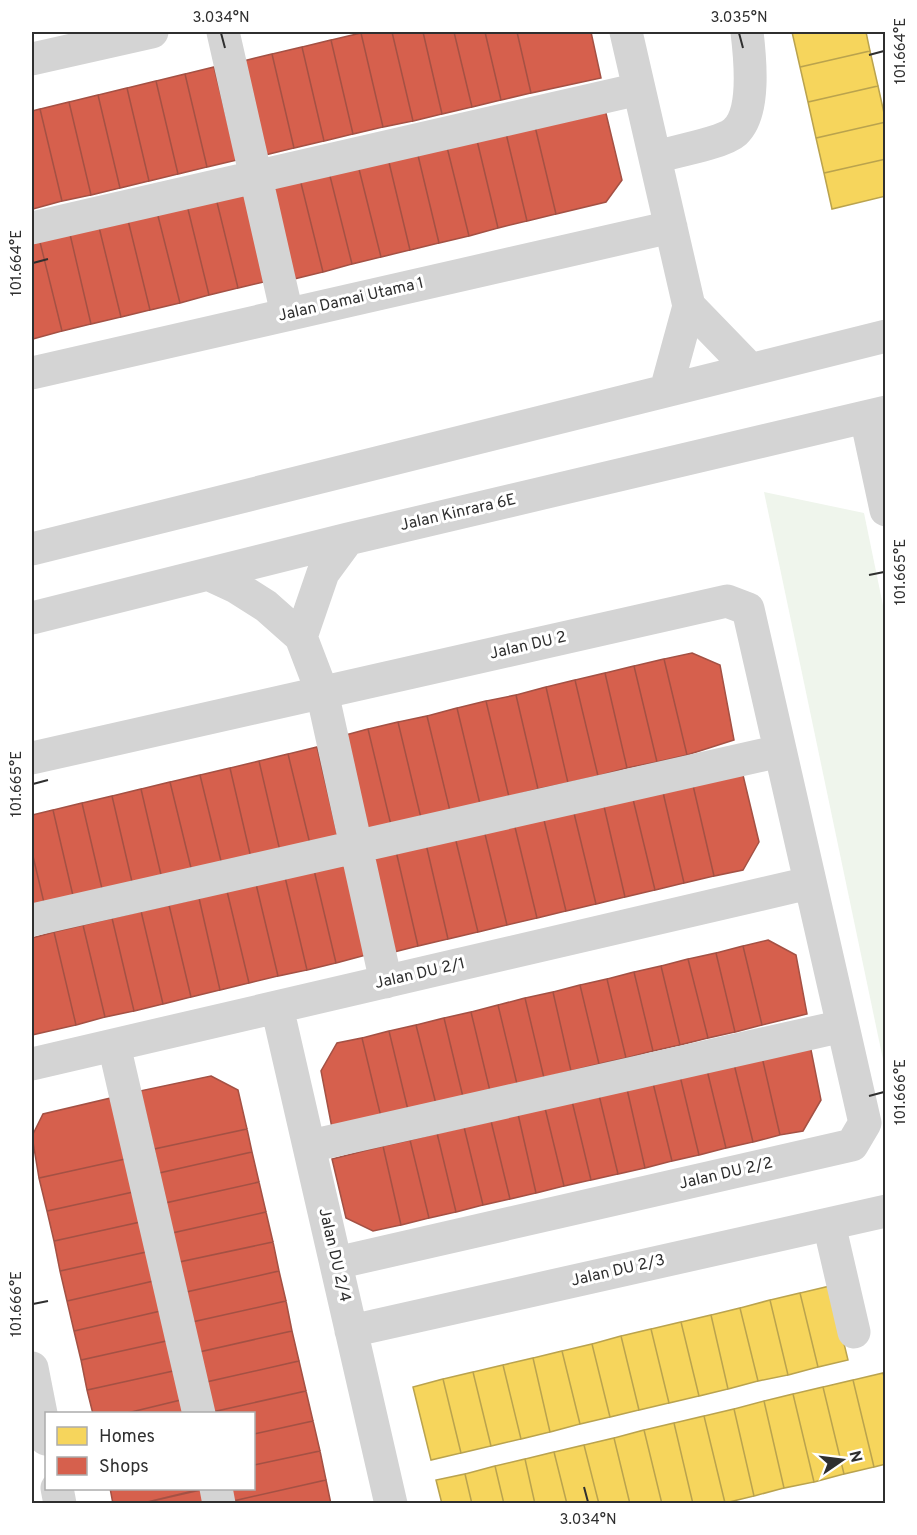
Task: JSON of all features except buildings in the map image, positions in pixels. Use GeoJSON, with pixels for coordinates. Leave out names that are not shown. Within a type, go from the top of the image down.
{"type":"FeatureCollection","features":[{"type":"Feature","properties":{"kind":"street"},"geometry":{"type":"LineString","coordinates":[[39,49],[152,32]]}},
{"type":"Feature","properties":{"kind":"street"},"geometry":{"type":"LineString","coordinates":[[223,32],[287,314]]}},
{"type":"Feature","properties":{"kind":"street"},"geometry":{"type":"LineString","coordinates":[[626,32],[689,306],[666,390]]}},
{"type":"Feature","properties":{"kind":"street"},"geometry":{"type":"LineString","coordinates":[[655,157],[721,139],[735,132],[746,115],[750,92],[747,32]]}},
{"type":"Feature","properties":{"kind":"street"},"geometry":{"type":"LineString","coordinates":[[32,228],[639,89]]}},
{"type":"Feature","properties":{"kind":"street","name":"Jalan Damai Utama 1"},"geometry":{"type":"LineString","coordinates":[[32,373],[671,227]]}},
{"type":"Feature","properties":{"kind":"street"},"geometry":{"type":"LineString","coordinates":[[689,306],[750,369]]}},
{"type":"Feature","properties":{"kind":"street"},"geometry":{"type":"LineString","coordinates":[[32,549],[885,336]]}},
{"type":"Feature","properties":{"kind":"street"},"geometry":{"type":"LineString","coordinates":[[876,414],[885,510]]}},
{"type":"Feature","properties":{"kind":"street","name":"Jalan Kinrara 6E"},"geometry":{"type":"LineString","coordinates":[[32,618],[348,538],[876,414]]}},
{"type":"Feature","properties":{"kind":"street"},"geometry":{"type":"LineString","coordinates":[[302,637],[323,573],[348,538]]}},
{"type":"Feature","properties":{"kind":"street"},"geometry":{"type":"LineString","coordinates":[[208,574],[236,587],[266,606],[302,637],[322,692],[386,982]]}},
{"type":"Feature","properties":{"kind":"street","name":"Jalan DU 2"},"geometry":{"type":"LineString","coordinates":[[32,758],[727,601],[748,609],[809,884]]}},
{"type":"Feature","properties":{"kind":"street"},"geometry":{"type":"LineString","coordinates":[[32,920],[780,750]]}},
{"type":"Feature","properties":{"kind":"street","name":"Jalan DU 2/1"},"geometry":{"type":"LineString","coordinates":[[32,1064],[809,884]]}},
{"type":"Feature","properties":{"kind":"street","name":"Jalan DU 2/2"},"geometry":{"type":"LineString","coordinates":[[336,1263],[852,1145],[865,1123],[809,884]]}},
{"type":"Feature","properties":{"kind":"street","name":"Jalan DU 2/4"},"geometry":{"type":"LineString","coordinates":[[277,1007],[391,1503]]}},
{"type":"Feature","properties":{"kind":"street"},"geometry":{"type":"LineString","coordinates":[[310,1146],[843,1026]]}},
{"type":"Feature","properties":{"kind":"street"},"geometry":{"type":"LineString","coordinates":[[114,1045],[199,1412]]}},
{"type":"Feature","properties":{"kind":"street","name":"Jalan DU 2/3"},"geometry":{"type":"LineString","coordinates":[[351,1331],[885,1211]]}},
{"type":"Feature","properties":{"kind":"street"},"geometry":{"type":"LineString","coordinates":[[830,1224],[854,1332]]}},
{"type":"Feature","properties":{"kind":"street"},"geometry":{"type":"LineString","coordinates":[[32,1368],[45,1434]]}},
{"type":"Feature","properties":{"kind":"shaded area"},"geometry":{"type":"Polygon","coordinates":[[[764,492],[864,513],[886,620],[885,1069],[764,492]]]}}]}
